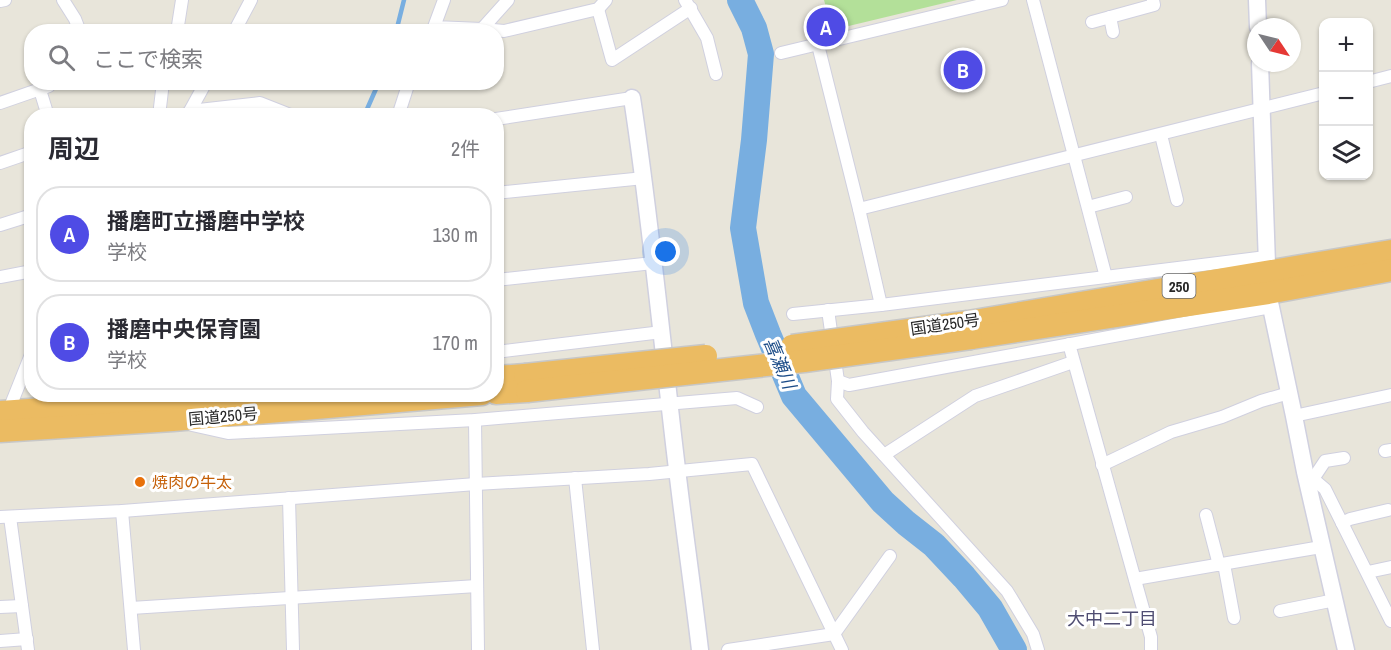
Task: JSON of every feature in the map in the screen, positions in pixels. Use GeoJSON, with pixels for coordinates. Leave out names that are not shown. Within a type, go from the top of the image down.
{"type":"FeatureCollection","features":[{"type":"Feature","properties":{"kind":"highway","name":"国道250号"},"geometry":{"type":"LineString","coordinates":[[1268,282],[1391,250]]}},
{"type":"Feature","properties":{"kind":"highway","name":"国道250号"},"geometry":{"type":"LineString","coordinates":[[504,390],[526,383],[794,346],[969,330],[1268,282],[1391,270]]}},
{"type":"Feature","properties":{"kind":"highway","name":"国道250号"},"geometry":{"type":"LineString","coordinates":[[504,379],[526,383]]}},
{"type":"Feature","properties":{"kind":"highway","name":"国道250号"},"geometry":{"type":"LineString","coordinates":[[2,419],[153,402]]}},
{"type":"Feature","properties":{"kind":"highway","name":"国道250号"},"geometry":{"type":"LineString","coordinates":[[2,419],[173,420],[387,402]]}},
{"type":"Feature","properties":{"kind":"street"},"geometry":{"type":"LineString","coordinates":[[0,1],[4,0]]}},
{"type":"Feature","properties":{"kind":"street"},"geometry":{"type":"LineString","coordinates":[[63,0],[77,24]]}},
{"type":"Feature","properties":{"kind":"street"},"geometry":{"type":"LineString","coordinates":[[178,24],[182,0]]}},
{"type":"Feature","properties":{"kind":"street"},"geometry":{"type":"LineString","coordinates":[[238,24],[251,0]]}},
{"type":"Feature","properties":{"kind":"street"},"geometry":{"type":"LineString","coordinates":[[435,24],[444,0]]}},
{"type":"Feature","properties":{"kind":"street"},"geometry":{"type":"LineString","coordinates":[[486,24],[508,0]]}},
{"type":"Feature","properties":{"kind":"street"},"geometry":{"type":"LineString","coordinates":[[781,53],[1002,0]]}},
{"type":"Feature","properties":{"kind":"street"},"geometry":{"type":"LineString","coordinates":[[1033,0],[1106,277]]}},
{"type":"Feature","properties":{"kind":"street"},"geometry":{"type":"LineString","coordinates":[[1092,22],[1154,5],[1153,0]]}},
{"type":"Feature","properties":{"kind":"street"},"geometry":{"type":"LineString","coordinates":[[1257,0],[1258,18]]}},
{"type":"Feature","properties":{"kind":"street"},"geometry":{"type":"LineString","coordinates":[[504,31],[602,4],[612,60],[688,4],[707,38],[716,74]]}},
{"type":"Feature","properties":{"kind":"street"},"geometry":{"type":"LineString","coordinates":[[1110,17],[1113,32]]}},
{"type":"Feature","properties":{"kind":"street"},"geometry":{"type":"LineString","coordinates":[[818,45],[881,305]]}},
{"type":"Feature","properties":{"kind":"street"},"geometry":{"type":"LineString","coordinates":[[1260,72],[1268,282],[1289,393],[1309,476],[1321,547],[1346,650]]}},
{"type":"Feature","properties":{"kind":"street"},"geometry":{"type":"LineString","coordinates":[[1373,81],[1391,76]]}},
{"type":"Feature","properties":{"kind":"street"},"geometry":{"type":"LineString","coordinates":[[0,103],[38,90]]}},
{"type":"Feature","properties":{"kind":"street"},"geometry":{"type":"LineString","coordinates":[[44,90],[47,108]]}},
{"type":"Feature","properties":{"kind":"street"},"geometry":{"type":"LineString","coordinates":[[160,108],[162,90]]}},
{"type":"Feature","properties":{"kind":"street"},"geometry":{"type":"LineString","coordinates":[[191,108],[201,90]]}},
{"type":"Feature","properties":{"kind":"street"},"geometry":{"type":"LineString","coordinates":[[401,108],[406,90]]}},
{"type":"Feature","properties":{"kind":"street"},"geometry":{"type":"LineString","coordinates":[[859,209],[1319,94]]}},
{"type":"Feature","properties":{"kind":"street"},"geometry":{"type":"LineString","coordinates":[[504,118],[632,98],[644,178],[652,263],[700,650]]}},
{"type":"Feature","properties":{"kind":"street"},"geometry":{"type":"LineString","coordinates":[[224,108],[260,103],[273,108]]}},
{"type":"Feature","properties":{"kind":"street"},"geometry":{"type":"LineString","coordinates":[[1161,135],[1178,200]]}},
{"type":"Feature","properties":{"kind":"street"},"geometry":{"type":"LineString","coordinates":[[0,164],[24,155]]}},
{"type":"Feature","properties":{"kind":"street"},"geometry":{"type":"LineString","coordinates":[[504,192],[644,178]]}},
{"type":"Feature","properties":{"kind":"street"},"geometry":{"type":"LineString","coordinates":[[1088,207],[1126,197]]}},
{"type":"Feature","properties":{"kind":"street"},"geometry":{"type":"LineString","coordinates":[[0,225],[24,218]]}},
{"type":"Feature","properties":{"kind":"street"},"geometry":{"type":"LineString","coordinates":[[504,279],[652,263]]}},
{"type":"Feature","properties":{"kind":"street"},"geometry":{"type":"LineString","coordinates":[[0,278],[24,273]]}},
{"type":"Feature","properties":{"kind":"street"},"geometry":{"type":"LineString","coordinates":[[793,314],[1106,277],[1268,282]]}},
{"type":"Feature","properties":{"kind":"street"},"geometry":{"type":"LineString","coordinates":[[838,381],[849,385],[1069,344],[1268,282]]}},
{"type":"Feature","properties":{"kind":"street"},"geometry":{"type":"LineString","coordinates":[[828,310],[838,381],[837,399],[863,432],[1007,591],[1034,634],[1038,650]]}},
{"type":"Feature","properties":{"kind":"street"},"geometry":{"type":"LineString","coordinates":[[504,351],[662,333]]}},
{"type":"Feature","properties":{"kind":"street"},"geometry":{"type":"LineString","coordinates":[[1069,344],[1151,637],[1151,650]]}},
{"type":"Feature","properties":{"kind":"street"},"geometry":{"type":"LineString","coordinates":[[884,455],[975,396],[1073,362]]}},
{"type":"Feature","properties":{"kind":"street"},"geometry":{"type":"LineString","coordinates":[[2,419],[24,370]]}},
{"type":"Feature","properties":{"kind":"street"},"geometry":{"type":"LineString","coordinates":[[1102,465],[1171,432],[1289,393]]}},
{"type":"Feature","properties":{"kind":"street"},"geometry":{"type":"LineString","coordinates":[[173,420],[228,433],[475,420],[737,398],[757,407]]}},
{"type":"Feature","properties":{"kind":"street"},"geometry":{"type":"LineString","coordinates":[[1294,416],[1390,399]]}},
{"type":"Feature","properties":{"kind":"street"},"geometry":{"type":"LineString","coordinates":[[475,420],[478,650]]}},
{"type":"Feature","properties":{"kind":"street"},"geometry":{"type":"LineString","coordinates":[[1309,476],[1325,461],[1344,458]]}},
{"type":"Feature","properties":{"kind":"street"},"geometry":{"type":"LineString","coordinates":[[0,641],[28,645],[5,517],[122,511],[752,464],[842,650]]}},
{"type":"Feature","properties":{"kind":"street"},"geometry":{"type":"LineString","coordinates":[[1309,476],[1325,489],[1391,621]]}},
{"type":"Feature","properties":{"kind":"street"},"geometry":{"type":"LineString","coordinates":[[575,478],[593,650]]}},
{"type":"Feature","properties":{"kind":"street"},"geometry":{"type":"LineString","coordinates":[[289,498],[293,650]]}},
{"type":"Feature","properties":{"kind":"street"},"geometry":{"type":"LineString","coordinates":[[1342,523],[1388,510]]}},
{"type":"Feature","properties":{"kind":"street"},"geometry":{"type":"LineString","coordinates":[[122,511],[134,650]]}},
{"type":"Feature","properties":{"kind":"street"},"geometry":{"type":"LineString","coordinates":[[1206,515],[1222,564],[1234,618]]}},
{"type":"Feature","properties":{"kind":"street"},"geometry":{"type":"LineString","coordinates":[[1135,579],[1321,547]]}},
{"type":"Feature","properties":{"kind":"street"},"geometry":{"type":"LineString","coordinates":[[728,650],[834,634],[890,556]]}},
{"type":"Feature","properties":{"kind":"street"},"geometry":{"type":"LineString","coordinates":[[1368,572],[1391,567]]}},
{"type":"Feature","properties":{"kind":"street"},"geometry":{"type":"LineString","coordinates":[[131,608],[477,586]]}},
{"type":"Feature","properties":{"kind":"street"},"geometry":{"type":"LineString","coordinates":[[1280,611],[1335,600]]}},
{"type":"Feature","properties":{"kind":"street"},"geometry":{"type":"LineString","coordinates":[[0,607],[22,606]]}},
{"type":"Feature","properties":{"kind":"green space"},"geometry":{"type":"Polygon","coordinates":[[[824,0],[957,0],[832,30],[824,0]]]}},
{"type":"Feature","properties":{"kind":"waterway"},"geometry":{"type":"LineString","coordinates":[[398,24],[404,0]]}},
{"type":"Feature","properties":{"kind":"waterway","name":"喜瀬川"},"geometry":{"type":"LineString","coordinates":[[740,0],[754,28],[761,54],[754,140],[743,228],[756,303],[794,396],[883,502],[934,545],[964,577],[990,608],[1014,650]]}},
{"type":"Feature","properties":{"kind":"waterway"},"geometry":{"type":"LineString","coordinates":[[368,108],[375,90]]}},
{"type":"Feature","properties":{"kind":"place","name":"播磨町立播磨中学校"},"geometry":{"type":"Point","coordinates":[826,27]}},
{"type":"Feature","properties":{"kind":"place","name":"播磨中央保育園"},"geometry":{"type":"Point","coordinates":[963,70]}},
{"type":"Feature","properties":{"kind":"place","name":"焼肉の牛太"},"geometry":{"type":"Point","coordinates":[140,482]}},
{"type":"Feature","properties":{"kind":"district","name":"大中二丁目"},"geometry":{"type":"Point","coordinates":[1112,618]}}]}
